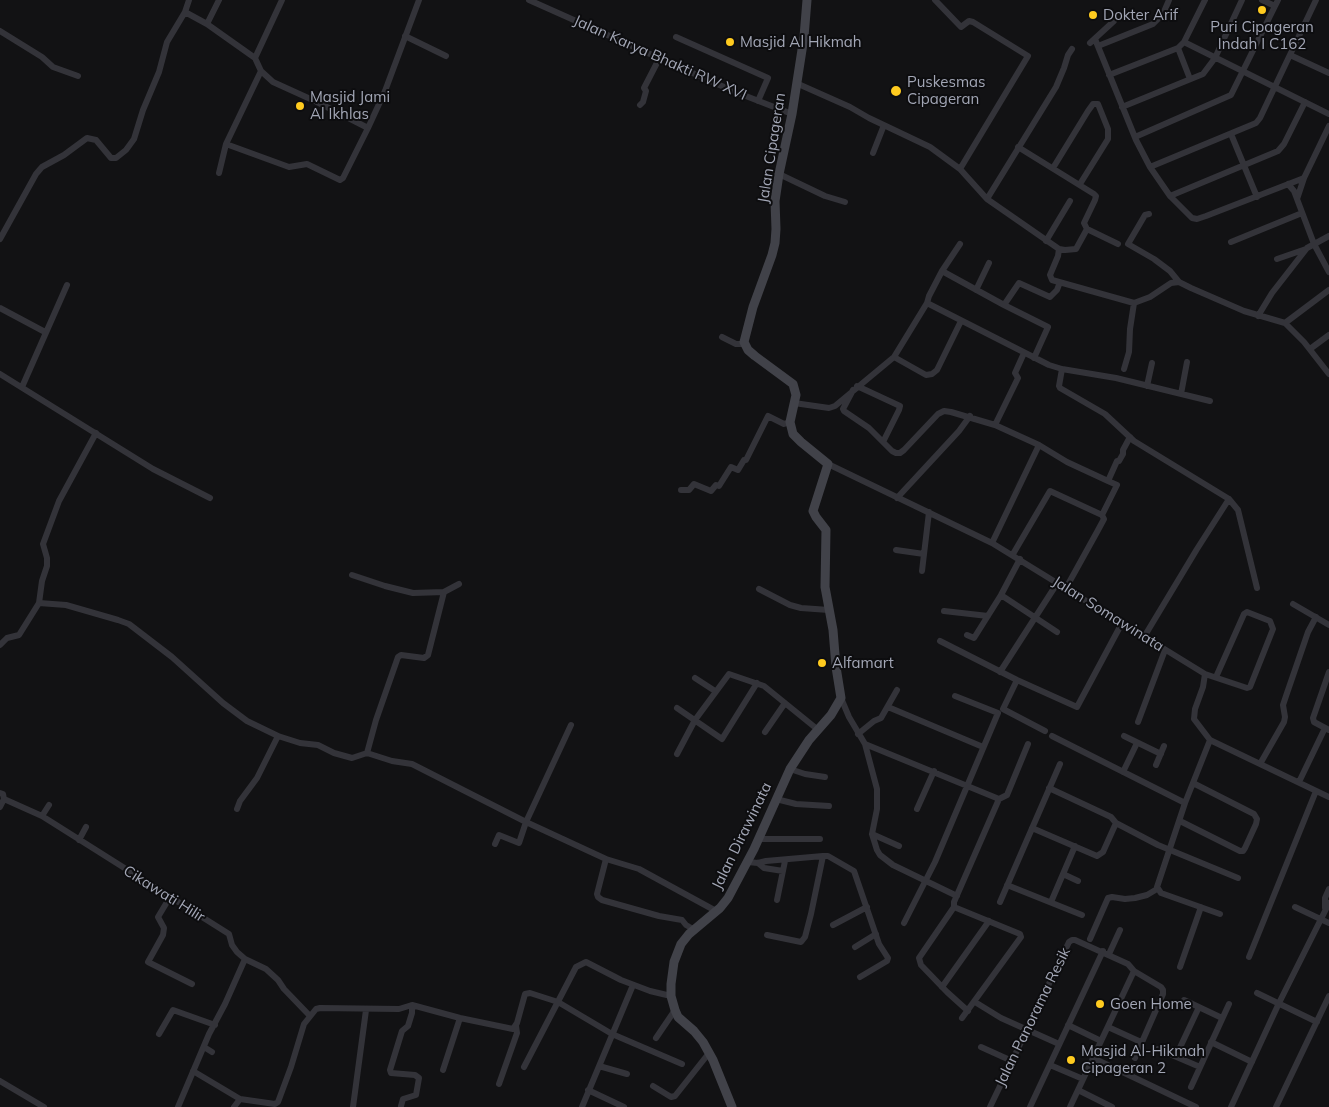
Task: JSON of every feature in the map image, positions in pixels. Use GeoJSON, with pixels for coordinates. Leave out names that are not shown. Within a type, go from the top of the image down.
{"type":"FeatureCollection","features":[{"type":"Feature","properties":{"kind":"street"},"geometry":{"type":"LineString","coordinates":[[0,239],[36,174],[42,167],[64,155],[87,138],[91,138],[111,158],[116,158],[126,150],[134,139],[168,42],[185,12],[189,0]]}},
{"type":"Feature","properties":{"kind":"street"},"geometry":{"type":"LineString","coordinates":[[207,24],[219,0]]}},
{"type":"Feature","properties":{"kind":"street"},"geometry":{"type":"LineString","coordinates":[[255,58],[282,0]]}},
{"type":"Feature","properties":{"kind":"street"},"geometry":{"type":"LineString","coordinates":[[226,144],[289,167],[306,164],[340,180],[343,178],[385,91],[419,0]]}},
{"type":"Feature","properties":{"kind":"street","name":"Jalan Karya Bhakti RW XVI"},"geometry":{"type":"LineString","coordinates":[[529,0],[758,101],[792,114]]}},
{"type":"Feature","properties":{"kind":"street","name":"Jalan Cipageran"},"geometry":{"type":"LineString","coordinates":[[745,344],[744,336],[772,255],[774,244],[776,229],[775,201],[792,114],[804,37],[807,0]]}},
{"type":"Feature","properties":{"kind":"street"},"geometry":{"type":"LineString","coordinates":[[935,0],[961,27],[969,21],[973,22],[1028,56],[960,169]]}},
{"type":"Feature","properties":{"kind":"street"},"geometry":{"type":"LineString","coordinates":[[1098,46],[1153,24],[1162,14],[1169,0]]}},
{"type":"Feature","properties":{"kind":"street"},"geometry":{"type":"LineString","coordinates":[[1110,74],[1178,48],[1184,42],[1205,0]]}},
{"type":"Feature","properties":{"kind":"street"},"geometry":{"type":"LineString","coordinates":[[1122,107],[1203,74],[1215,58],[1242,0]]}},
{"type":"Feature","properties":{"kind":"street"},"geometry":{"type":"LineString","coordinates":[[1135,137],[1231,95],[1244,72],[1276,3],[1262,0]]}},
{"type":"Feature","properties":{"kind":"street"},"geometry":{"type":"LineString","coordinates":[[1150,167],[1256,123],[1275,88],[1316,0]]}},
{"type":"Feature","properties":{"kind":"street"},"geometry":{"type":"LineString","coordinates":[[185,12],[207,24],[255,58],[261,71],[273,82],[368,128]]}},
{"type":"Feature","properties":{"kind":"street"},"geometry":{"type":"LineString","coordinates":[[1114,21],[1092,40],[1098,46],[1122,107],[1150,167],[1170,196],[1192,218],[1197,219],[1304,178]]}},
{"type":"Feature","properties":{"kind":"street"},"geometry":{"type":"LineString","coordinates":[[0,31],[42,57],[54,67],[78,76]]}},
{"type":"Feature","properties":{"kind":"street"},"geometry":{"type":"LineString","coordinates":[[405,36],[446,56]]}},
{"type":"Feature","properties":{"kind":"street"},"geometry":{"type":"LineString","coordinates":[[676,37],[768,78],[758,101]]}},
{"type":"Feature","properties":{"kind":"street"},"geometry":{"type":"LineString","coordinates":[[1184,42],[1329,114]]}},
{"type":"Feature","properties":{"kind":"street"},"geometry":{"type":"LineString","coordinates":[[1178,48],[1190,79]]}},
{"type":"Feature","properties":{"kind":"street"},"geometry":{"type":"LineString","coordinates":[[986,199],[1056,87],[1072,49]]}},
{"type":"Feature","properties":{"kind":"street"},"geometry":{"type":"LineString","coordinates":[[1290,55],[1329,73]]}},
{"type":"Feature","properties":{"kind":"street"},"geometry":{"type":"LineString","coordinates":[[640,105],[643,102],[646,91],[644,88],[660,57]]}},
{"type":"Feature","properties":{"kind":"street"},"geometry":{"type":"LineString","coordinates":[[219,172],[226,144],[261,71]]}},
{"type":"Feature","properties":{"kind":"street"},"geometry":{"type":"LineString","coordinates":[[796,83],[850,106],[930,147],[960,169],[986,199],[1059,249],[1076,249],[1087,229]]}},
{"type":"Feature","properties":{"kind":"street"},"geometry":{"type":"LineString","coordinates":[[1170,196],[1281,149],[1305,102]]}},
{"type":"Feature","properties":{"kind":"street"},"geometry":{"type":"LineString","coordinates":[[1053,168],[1092,105],[1096,104],[1102,113],[1108,129],[1108,139],[1080,184]]}},
{"type":"Feature","properties":{"kind":"street"},"geometry":{"type":"LineString","coordinates":[[873,153],[884,125]]}},
{"type":"Feature","properties":{"kind":"street"},"geometry":{"type":"LineString","coordinates":[[1297,199],[1304,178],[1329,126]]}},
{"type":"Feature","properties":{"kind":"street"},"geometry":{"type":"LineString","coordinates":[[1231,134],[1257,197]]}},
{"type":"Feature","properties":{"kind":"street"},"geometry":{"type":"LineString","coordinates":[[1018,147],[1080,184],[1096,196],[1084,222],[1087,229],[1118,244]]}},
{"type":"Feature","properties":{"kind":"street"},"geometry":{"type":"LineString","coordinates":[[779,174],[825,196],[845,202]]}},
{"type":"Feature","properties":{"kind":"street"},"geometry":{"type":"LineString","coordinates":[[1288,184],[1294,190],[1314,244],[1329,272]]}},
{"type":"Feature","properties":{"kind":"street"},"geometry":{"type":"LineString","coordinates":[[1046,241],[1070,201]]}},
{"type":"Feature","properties":{"kind":"street"},"geometry":{"type":"LineString","coordinates":[[1231,242],[1302,213]]}},
{"type":"Feature","properties":{"kind":"street"},"geometry":{"type":"LineString","coordinates":[[1149,214],[1145,215],[1128,244],[1170,271],[1179,282],[1216,300],[1285,324],[1310,349],[1329,374]]}},
{"type":"Feature","properties":{"kind":"street"},"geometry":{"type":"LineString","coordinates":[[1278,259],[1307,248],[1329,236]]}},
{"type":"Feature","properties":{"kind":"street"},"geometry":{"type":"LineString","coordinates":[[794,403],[830,408],[835,406],[894,357],[927,303],[928,296],[942,271],[960,244]]}},
{"type":"Feature","properties":{"kind":"street"},"geometry":{"type":"LineString","coordinates":[[1258,316],[1272,292],[1307,248]]}},
{"type":"Feature","properties":{"kind":"street"},"geometry":{"type":"LineString","coordinates":[[1059,249],[1050,276],[1052,280],[1134,303],[1150,298],[1172,283],[1179,282]]}},
{"type":"Feature","properties":{"kind":"street"},"geometry":{"type":"LineString","coordinates":[[976,290],[989,264]]}},
{"type":"Feature","properties":{"kind":"street"},"geometry":{"type":"LineString","coordinates":[[942,271],[1004,306],[1048,327],[1034,358]]}},
{"type":"Feature","properties":{"kind":"street"},"geometry":{"type":"LineString","coordinates":[[1004,306],[1019,283],[1050,297],[1057,290],[1060,282]]}},
{"type":"Feature","properties":{"kind":"street"},"geometry":{"type":"LineString","coordinates":[[22,387],[67,285]]}},
{"type":"Feature","properties":{"kind":"street"},"geometry":{"type":"LineString","coordinates":[[1285,324],[1329,290]]}},
{"type":"Feature","properties":{"kind":"street"},"geometry":{"type":"LineString","coordinates":[[927,303],[1034,358],[1062,369],[1116,378],[1210,401]]}},
{"type":"Feature","properties":{"kind":"street"},"geometry":{"type":"LineString","coordinates":[[1124,369],[1129,352],[1130,321],[1134,303]]}},
{"type":"Feature","properties":{"kind":"street"},"geometry":{"type":"LineString","coordinates":[[0,308],[45,332]]}},
{"type":"Feature","properties":{"kind":"street"},"geometry":{"type":"LineString","coordinates":[[894,357],[926,375],[932,374],[937,370],[961,321]]}},
{"type":"Feature","properties":{"kind":"street"},"geometry":{"type":"LineString","coordinates":[[722,337],[736,344],[745,344],[755,356],[788,378],[793,384],[796,395],[790,428],[796,438],[828,464],[814,511],[816,517],[826,530],[825,570],[841,698],[858,734],[865,744],[877,789],[878,802],[872,834],[875,845],[880,855],[893,865],[957,896]]}},
{"type":"Feature","properties":{"kind":"street"},"geometry":{"type":"LineString","coordinates":[[1310,349],[1328,337]]}},
{"type":"Feature","properties":{"kind":"street"},"geometry":{"type":"LineString","coordinates":[[995,425],[1018,378],[1015,373],[1024,353]]}},
{"type":"Feature","properties":{"kind":"street"},"geometry":{"type":"LineString","coordinates":[[1181,394],[1187,362]]}},
{"type":"Feature","properties":{"kind":"street"},"geometry":{"type":"LineString","coordinates":[[1147,386],[1152,363]]}},
{"type":"Feature","properties":{"kind":"street"},"geometry":{"type":"LineString","coordinates":[[1062,369],[1060,388],[1105,414],[1130,437],[1229,499],[1238,510],[1258,588]]}},
{"type":"Feature","properties":{"kind":"street"},"geometry":{"type":"LineString","coordinates":[[0,374],[153,470],[210,498]]}},
{"type":"Feature","properties":{"kind":"street"},"geometry":{"type":"LineString","coordinates":[[855,388],[843,409],[844,411],[869,428],[892,451],[900,453],[938,414],[951,412],[970,416],[995,425],[1039,444],[1067,462],[1117,485],[1102,515],[1104,519],[1066,588]]}},
{"type":"Feature","properties":{"kind":"street"},"geometry":{"type":"LineString","coordinates":[[855,388],[900,406],[883,442]]}},
{"type":"Feature","properties":{"kind":"street"},"geometry":{"type":"LineString","coordinates":[[681,490],[689,490],[694,484],[711,491],[716,485],[719,486],[731,467],[738,470],[746,460],[768,416],[784,424],[790,422]]}},
{"type":"Feature","properties":{"kind":"street"},"geometry":{"type":"LineString","coordinates":[[897,498],[959,431],[970,416]]}},
{"type":"Feature","properties":{"kind":"street"},"geometry":{"type":"LineString","coordinates":[[0,645],[7,638],[19,635],[39,603],[42,581],[47,566],[43,544],[59,501],[96,433]]}},
{"type":"Feature","properties":{"kind":"street"},"geometry":{"type":"LineString","coordinates":[[1108,481],[1117,461],[1124,454],[1123,450],[1130,437]]}},
{"type":"Feature","properties":{"kind":"street"},"geometry":{"type":"LineString","coordinates":[[992,542],[1039,444]]}},
{"type":"Feature","properties":{"kind":"street","name":"Jalan Somawinata"},"geometry":{"type":"LineString","coordinates":[[828,464],[992,542],[1205,674],[1247,688],[1250,687],[1273,629],[1270,621],[1247,612],[1244,614],[1216,677]]}},
{"type":"Feature","properties":{"kind":"street"},"geometry":{"type":"LineString","coordinates":[[1013,554],[1050,491],[1102,515]]}},
{"type":"Feature","properties":{"kind":"street"},"geometry":{"type":"LineString","coordinates":[[1144,637],[1229,499]]}},
{"type":"Feature","properties":{"kind":"street"},"geometry":{"type":"LineString","coordinates":[[922,571],[929,512]]}},
{"type":"Feature","properties":{"kind":"street"},"geometry":{"type":"LineString","coordinates":[[896,550],[924,554]]}},
{"type":"Feature","properties":{"kind":"street"},"geometry":{"type":"LineString","coordinates":[[968,635],[974,638],[1001,595],[1020,559]]}},
{"type":"Feature","properties":{"kind":"street"},"geometry":{"type":"LineString","coordinates":[[352,575],[413,593],[444,592],[459,584]]}},
{"type":"Feature","properties":{"kind":"street"},"geometry":{"type":"LineString","coordinates":[[1000,672],[1058,582]]}},
{"type":"Feature","properties":{"kind":"street"},"geometry":{"type":"LineString","coordinates":[[759,589],[790,605],[801,608],[829,610]]}},
{"type":"Feature","properties":{"kind":"street"},"geometry":{"type":"LineString","coordinates":[[367,753],[376,720],[398,658],[402,655],[427,658],[444,592]]}},
{"type":"Feature","properties":{"kind":"street"},"geometry":{"type":"LineString","coordinates":[[1001,595],[1057,632]]}},
{"type":"Feature","properties":{"kind":"street"},"geometry":{"type":"LineString","coordinates":[[39,603],[66,605],[129,624],[172,658],[223,703],[247,721],[278,736],[300,742],[318,744],[334,753],[352,758],[367,753],[392,761],[412,764],[526,822],[606,859],[639,869],[716,911]]}},
{"type":"Feature","properties":{"kind":"street"},"geometry":{"type":"LineString","coordinates":[[1293,604],[1329,625]]}},
{"type":"Feature","properties":{"kind":"street"},"geometry":{"type":"LineString","coordinates":[[944,611],[988,616]]}},
{"type":"Feature","properties":{"kind":"street"},"geometry":{"type":"LineString","coordinates":[[1260,764],[1284,722],[1283,705],[1308,632],[1316,617]]}},
{"type":"Feature","properties":{"kind":"street"},"geometry":{"type":"LineString","coordinates":[[940,641],[1000,672],[1076,707],[1122,624]]}},
{"type":"Feature","properties":{"kind":"street"},"geometry":{"type":"LineString","coordinates":[[1138,722],[1165,650]]}},
{"type":"Feature","properties":{"kind":"street"},"geometry":{"type":"LineString","coordinates":[[1299,782],[1327,729],[1314,722],[1313,715],[1329,672]]}},
{"type":"Feature","properties":{"kind":"street"},"geometry":{"type":"LineString","coordinates":[[677,754],[695,720],[729,674],[764,686],[817,729]]}},
{"type":"Feature","properties":{"kind":"street"},"geometry":{"type":"LineString","coordinates":[[1205,674],[1194,719],[1210,740],[1329,797]]}},
{"type":"Feature","properties":{"kind":"street"},"geometry":{"type":"LineString","coordinates":[[695,678],[715,692]]}},
{"type":"Feature","properties":{"kind":"street"},"geometry":{"type":"LineString","coordinates":[[1017,680],[1003,710],[1045,731]]}},
{"type":"Feature","properties":{"kind":"street"},"geometry":{"type":"LineString","coordinates":[[677,708],[722,739],[757,683]]}},
{"type":"Feature","properties":{"kind":"street"},"geometry":{"type":"LineString","coordinates":[[858,734],[874,721],[881,718],[897,690]]}},
{"type":"Feature","properties":{"kind":"street"},"geometry":{"type":"LineString","coordinates":[[904,923],[926,882],[998,713],[955,696]]}},
{"type":"Feature","properties":{"kind":"street","name":"Jalan Dirawinata"},"geometry":{"type":"LineString","coordinates":[[732,1107],[704,1042],[678,1017],[675,1010],[671,996],[672,971],[677,952],[693,929],[716,911],[728,898],[748,862],[790,769],[817,729],[834,711],[841,698]]}},
{"type":"Feature","properties":{"kind":"street"},"geometry":{"type":"LineString","coordinates":[[764,732],[785,703]]}},
{"type":"Feature","properties":{"kind":"street"},"geometry":{"type":"LineString","coordinates":[[888,707],[983,747]]}},
{"type":"Feature","properties":{"kind":"street"},"geometry":{"type":"LineString","coordinates":[[495,844],[499,835],[519,843],[526,822],[572,725]]}},
{"type":"Feature","properties":{"kind":"street"},"geometry":{"type":"LineString","coordinates":[[237,809],[240,801],[257,778],[278,736]]}},
{"type":"Feature","properties":{"kind":"street"},"geometry":{"type":"LineString","coordinates":[[1052,736],[1185,803]]}},
{"type":"Feature","properties":{"kind":"street"},"geometry":{"type":"LineString","coordinates":[[1124,736],[1161,754]]}},
{"type":"Feature","properties":{"kind":"street"},"geometry":{"type":"LineString","coordinates":[[1090,939],[1108,898],[1136,898],[1147,895],[1157,889],[1185,803],[1210,740]]}},
{"type":"Feature","properties":{"kind":"street"},"geometry":{"type":"LineString","coordinates":[[1123,772],[1138,743]]}},
{"type":"Feature","properties":{"kind":"street"},"geometry":{"type":"LineString","coordinates":[[865,744],[999,799],[1007,796],[1028,744]]}},
{"type":"Feature","properties":{"kind":"street"},"geometry":{"type":"LineString","coordinates":[[1156,765],[1164,746]]}},
{"type":"Feature","properties":{"kind":"street"},"geometry":{"type":"LineString","coordinates":[[1000,902],[1060,764]]}},
{"type":"Feature","properties":{"kind":"street"},"geometry":{"type":"LineString","coordinates":[[790,769],[805,774],[825,777]]}},
{"type":"Feature","properties":{"kind":"street"},"geometry":{"type":"LineString","coordinates":[[917,809],[934,772]]}},
{"type":"Feature","properties":{"kind":"street"},"geometry":{"type":"LineString","coordinates":[[1180,820],[1240,851],[1246,848],[1256,824],[1257,819],[1254,814],[1193,783]]}},
{"type":"Feature","properties":{"kind":"street"},"geometry":{"type":"LineString","coordinates":[[1050,788],[1111,817],[1116,823],[1170,850],[1238,878]]}},
{"type":"Feature","properties":{"kind":"street"},"geometry":{"type":"LineString","coordinates":[[1249,957],[1316,790]]}},
{"type":"Feature","properties":{"kind":"street","name":"Cikawati Hilir"},"geometry":{"type":"LineString","coordinates":[[0,806],[2,796],[42,816],[229,934],[234,948],[245,958],[266,969],[310,1016]]}},
{"type":"Feature","properties":{"kind":"street"},"geometry":{"type":"LineString","coordinates":[[776,799],[796,804],[828,806]]}},
{"type":"Feature","properties":{"kind":"street"},"geometry":{"type":"LineString","coordinates":[[968,1011],[921,965],[919,958],[954,907],[954,902],[999,799]]}},
{"type":"Feature","properties":{"kind":"street"},"geometry":{"type":"LineString","coordinates":[[42,816],[49,805]]}},
{"type":"Feature","properties":{"kind":"street"},"geometry":{"type":"LineString","coordinates":[[1032,828],[1097,856],[1100,854],[1116,823]]}},
{"type":"Feature","properties":{"kind":"street"},"geometry":{"type":"LineString","coordinates":[[79,840],[86,827]]}},
{"type":"Feature","properties":{"kind":"street"},"geometry":{"type":"LineString","coordinates":[[872,834],[899,846]]}},
{"type":"Feature","properties":{"kind":"street"},"geometry":{"type":"LineString","coordinates":[[759,838],[820,839]]}},
{"type":"Feature","properties":{"kind":"street"},"geometry":{"type":"LineString","coordinates":[[1051,902],[1075,846]]}},
{"type":"Feature","properties":{"kind":"street"},"geometry":{"type":"LineString","coordinates":[[767,935],[801,942],[805,937],[822,856]]}},
{"type":"Feature","properties":{"kind":"street"},"geometry":{"type":"LineString","coordinates":[[748,862],[758,863],[828,856],[851,869],[880,947],[888,959],[860,977]]}},
{"type":"Feature","properties":{"kind":"street"},"geometry":{"type":"LineString","coordinates":[[606,859],[597,894],[598,897],[602,900],[659,916],[682,920],[693,929]]}},
{"type":"Feature","properties":{"kind":"street"},"geometry":{"type":"LineString","coordinates":[[777,900],[784,861]]}},
{"type":"Feature","properties":{"kind":"street"},"geometry":{"type":"LineString","coordinates":[[758,863],[764,868],[783,871]]}},
{"type":"Feature","properties":{"kind":"street"},"geometry":{"type":"LineString","coordinates":[[1063,874],[1078,881]]}},
{"type":"Feature","properties":{"kind":"street"},"geometry":{"type":"LineString","coordinates":[[1007,885],[1082,915]]}},
{"type":"Feature","properties":{"kind":"street"},"geometry":{"type":"LineString","coordinates":[[1157,889],[1161,893],[1220,914]]}},
{"type":"Feature","properties":{"kind":"street"},"geometry":{"type":"LineString","coordinates":[[1231,1107],[1327,906],[1325,898],[1329,889]]}},
{"type":"Feature","properties":{"kind":"street"},"geometry":{"type":"LineString","coordinates":[[170,897],[158,917],[164,928],[163,935],[148,962],[192,984]]}},
{"type":"Feature","properties":{"kind":"street"},"geometry":{"type":"LineString","coordinates":[[833,926],[866,907]]}},
{"type":"Feature","properties":{"kind":"street"},"geometry":{"type":"LineString","coordinates":[[954,907],[1020,934],[1021,937],[962,1018]]}},
{"type":"Feature","properties":{"kind":"street"},"geometry":{"type":"LineString","coordinates":[[1295,907],[1329,924]]}},
{"type":"Feature","properties":{"kind":"street"},"geometry":{"type":"LineString","coordinates":[[1180,967],[1202,908]]}},
{"type":"Feature","properties":{"kind":"street"},"geometry":{"type":"LineString","coordinates":[[942,987],[989,921]]}},
{"type":"Feature","properties":{"kind":"street"},"geometry":{"type":"LineString","coordinates":[[1030,1107],[1068,1025],[1120,930]]}},
{"type":"Feature","properties":{"kind":"street"},"geometry":{"type":"LineString","coordinates":[[855,947],[876,934]]}},
{"type":"Feature","properties":{"kind":"street","name":"Jalan Panorama Resik"},"geometry":{"type":"LineString","coordinates":[[990,1107],[1069,942],[1076,940],[1106,953],[1128,964],[1134,971],[1161,987],[1162,994],[1141,1042]]}},
{"type":"Feature","properties":{"kind":"street"},"geometry":{"type":"LineString","coordinates":[[178,1107],[245,958]]}},
{"type":"Feature","properties":{"kind":"street"},"geometry":{"type":"LineString","coordinates":[[524,1067],[576,967],[586,962],[633,985],[671,996]]}},
{"type":"Feature","properties":{"kind":"street"},"geometry":{"type":"LineString","coordinates":[[1070,1107],[1134,971]]}},
{"type":"Feature","properties":{"kind":"street"},"geometry":{"type":"LineString","coordinates":[[582,1107],[633,985]]}},
{"type":"Feature","properties":{"kind":"street"},"geometry":{"type":"LineString","coordinates":[[498,1084],[517,1033],[516,1026],[525,994],[530,993],[558,1002],[612,1034],[682,1064]]}},
{"type":"Feature","properties":{"kind":"street"},"geometry":{"type":"LineString","coordinates":[[1257,993],[1317,1022]]}},
{"type":"Feature","properties":{"kind":"street"},"geometry":{"type":"LineString","coordinates":[[1276,1107],[1329,996]]}},
{"type":"Feature","properties":{"kind":"street"},"geometry":{"type":"LineString","coordinates":[[1184,1000],[1222,1018]]}},
{"type":"Feature","properties":{"kind":"street"},"geometry":{"type":"LineString","coordinates":[[975,1002],[1001,1018],[1059,1044]]}},
{"type":"Feature","properties":{"kind":"street"},"geometry":{"type":"LineString","coordinates":[[1191,1087],[1229,1004]]}},
{"type":"Feature","properties":{"kind":"street"},"geometry":{"type":"LineString","coordinates":[[193,1071],[240,1099],[262,1105],[275,1104],[281,1097],[304,1024],[320,1008],[399,1009],[412,1005],[460,1018],[513,1028],[516,1026]]}},
{"type":"Feature","properties":{"kind":"street"},"geometry":{"type":"LineString","coordinates":[[401,1106],[403,1099],[416,1095],[419,1078],[415,1075],[391,1073],[390,1070],[402,1031],[408,1026],[412,1005]]}},
{"type":"Feature","properties":{"kind":"street"},"geometry":{"type":"LineString","coordinates":[[1176,1056],[1199,1007]]}},
{"type":"Feature","properties":{"kind":"street"},"geometry":{"type":"LineString","coordinates":[[160,1034],[173,1010],[214,1025]]}},
{"type":"Feature","properties":{"kind":"street"},"geometry":{"type":"LineString","coordinates":[[354,1107],[366,1010]]}},
{"type":"Feature","properties":{"kind":"street"},"geometry":{"type":"LineString","coordinates":[[656,1038],[675,1010]]}},
{"type":"Feature","properties":{"kind":"street"},"geometry":{"type":"LineString","coordinates":[[443,1070],[460,1018]]}},
{"type":"Feature","properties":{"kind":"street"},"geometry":{"type":"LineString","coordinates":[[1068,1025],[1101,1041]]}},
{"type":"Feature","properties":{"kind":"street"},"geometry":{"type":"LineString","coordinates":[[1108,1027],[1141,1042],[1134,1058]]}},
{"type":"Feature","properties":{"kind":"street"},"geometry":{"type":"LineString","coordinates":[[1211,1042],[1252,1062]]}},
{"type":"Feature","properties":{"kind":"street"},"geometry":{"type":"LineString","coordinates":[[204,1047],[212,1052]]}},
{"type":"Feature","properties":{"kind":"street"},"geometry":{"type":"LineString","coordinates":[[981,1047],[1012,1061]]}},
{"type":"Feature","properties":{"kind":"street"},"geometry":{"type":"LineString","coordinates":[[1158,1048],[1200,1067]]}},
{"type":"Feature","properties":{"kind":"street"},"geometry":{"type":"LineString","coordinates":[[653,1086],[671,1097],[675,1096],[709,1053]]}},
{"type":"Feature","properties":{"kind":"street"},"geometry":{"type":"LineString","coordinates":[[1093,1058],[1196,1107]]}},
{"type":"Feature","properties":{"kind":"street"},"geometry":{"type":"LineString","coordinates":[[1050,1065],[1083,1079]]}},
{"type":"Feature","properties":{"kind":"street"},"geometry":{"type":"LineString","coordinates":[[598,1066],[627,1074]]}},
{"type":"Feature","properties":{"kind":"street"},"geometry":{"type":"LineString","coordinates":[[0,1081],[44,1107]]}},
{"type":"Feature","properties":{"kind":"street"},"geometry":{"type":"LineString","coordinates":[[588,1090],[624,1107]]}},
{"type":"Feature","properties":{"kind":"street"},"geometry":{"type":"LineString","coordinates":[[1078,1090],[1111,1107]]}},
{"type":"Feature","properties":{"kind":"street"},"geometry":{"type":"LineString","coordinates":[[234,1107],[240,1099]]}},
{"type":"Feature","properties":{"kind":"place","name":"Puri Cipageran Indah I C162"},"geometry":{"type":"Point","coordinates":[1262,10]}},
{"type":"Feature","properties":{"kind":"place","name":"Dokter Arif"},"geometry":{"type":"Point","coordinates":[1093,15]}},
{"type":"Feature","properties":{"kind":"place","name":"Masjid Al Hikmah"},"geometry":{"type":"Point","coordinates":[730,42]}},
{"type":"Feature","properties":{"kind":"place","name":"Puskesmas Cipageran"},"geometry":{"type":"Point","coordinates":[896,91]}},
{"type":"Feature","properties":{"kind":"place","name":"Masjid Jami Al Ikhlas"},"geometry":{"type":"Point","coordinates":[300,106]}},
{"type":"Feature","properties":{"kind":"place","name":"Alfamart"},"geometry":{"type":"Point","coordinates":[822,663]}},
{"type":"Feature","properties":{"kind":"place","name":"Goen Home"},"geometry":{"type":"Point","coordinates":[1100,1004]}},
{"type":"Feature","properties":{"kind":"place","name":"Masjid Al-Hikmah Cipageran 2"},"geometry":{"type":"Point","coordinates":[1071,1060]}}]}
